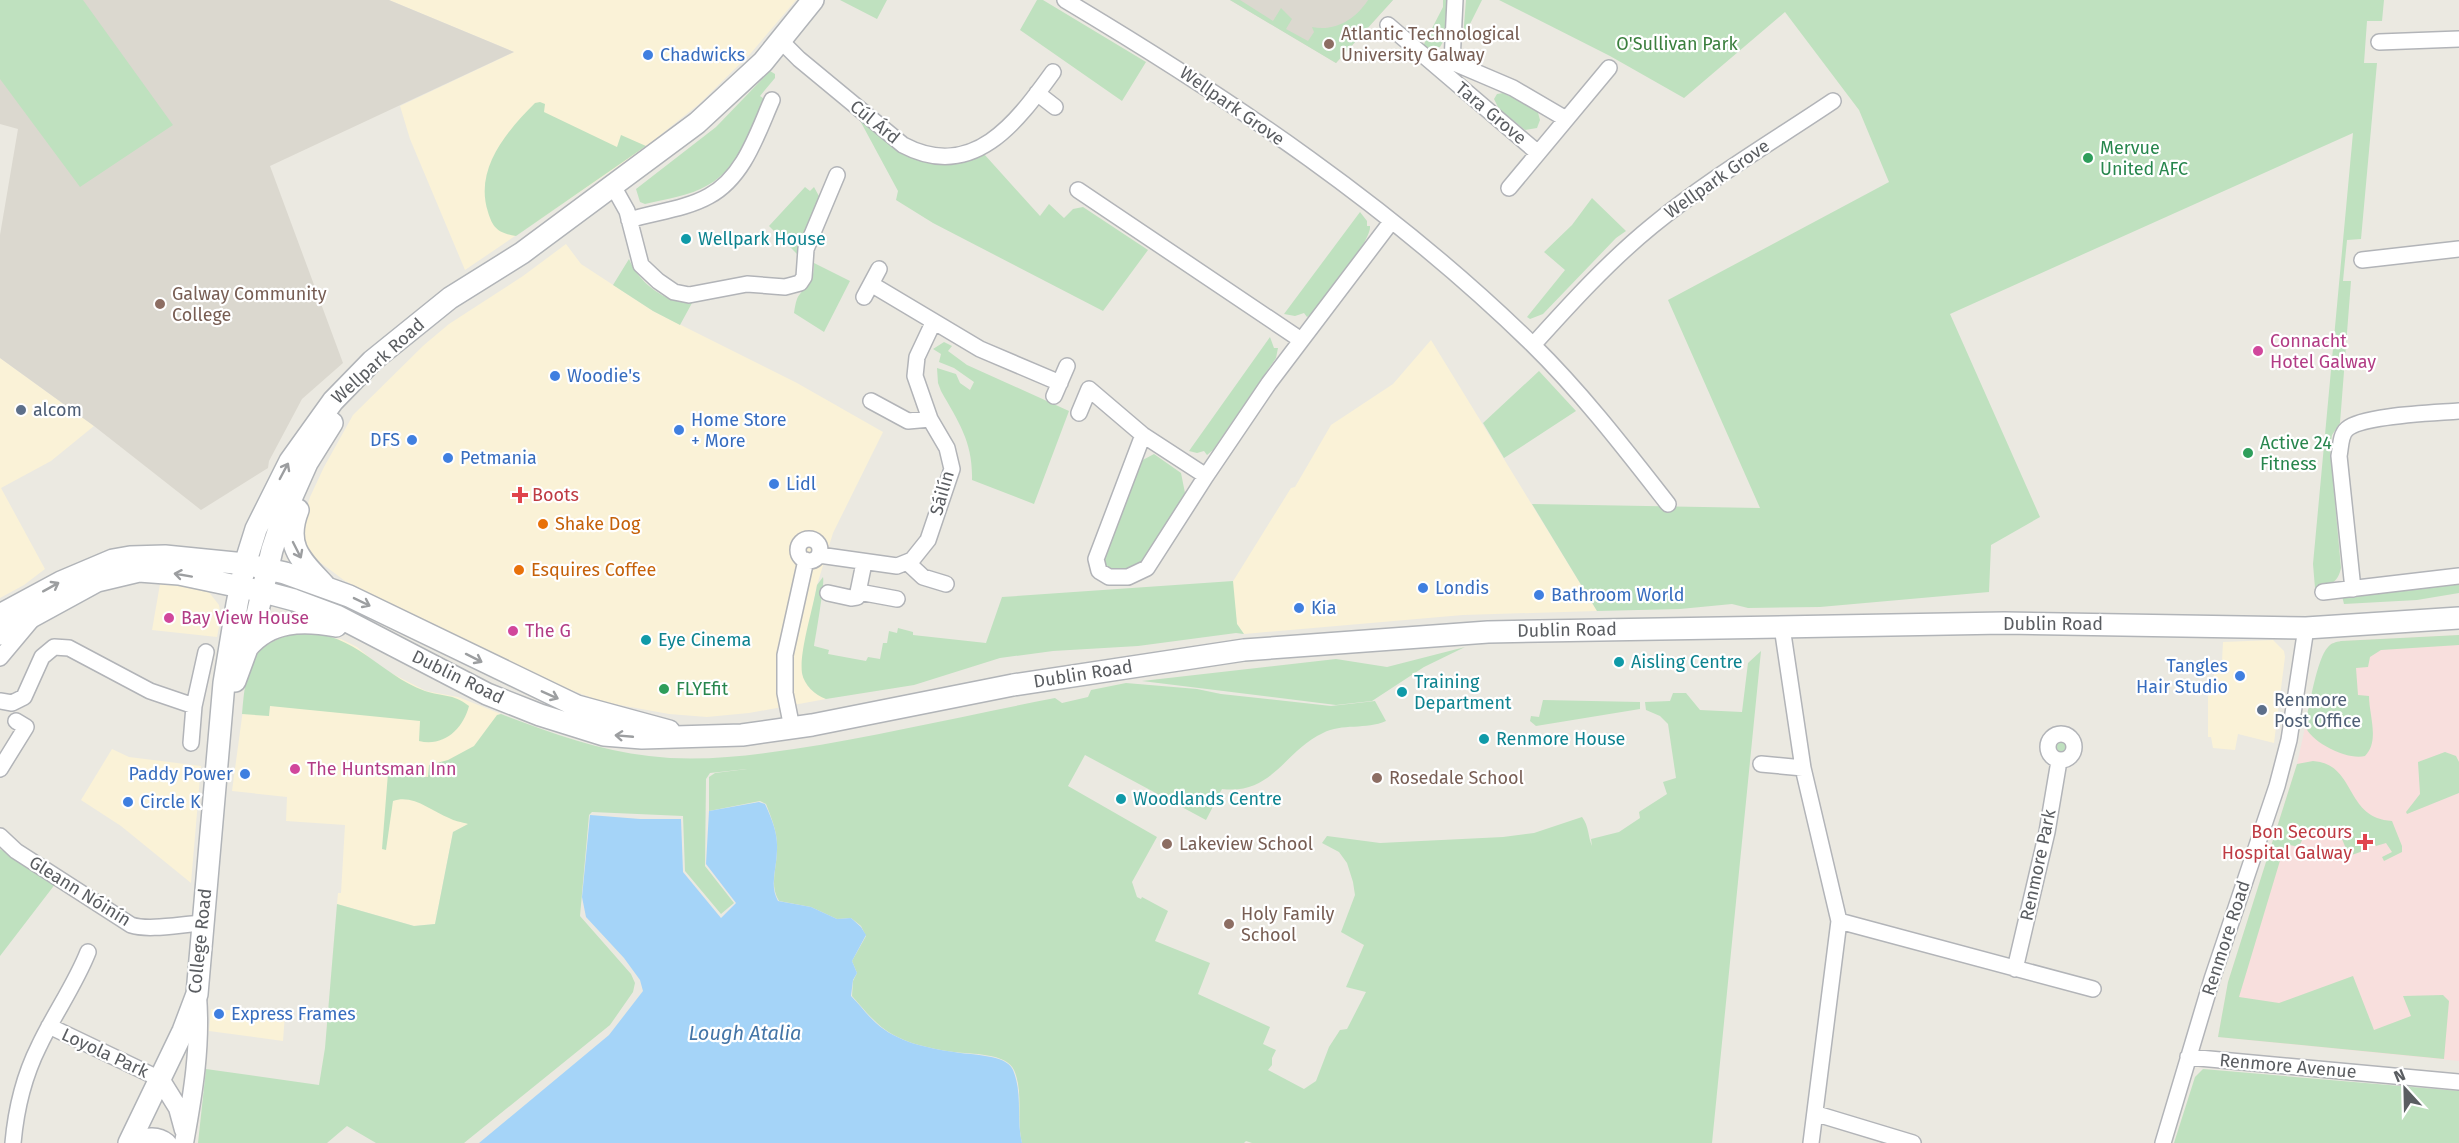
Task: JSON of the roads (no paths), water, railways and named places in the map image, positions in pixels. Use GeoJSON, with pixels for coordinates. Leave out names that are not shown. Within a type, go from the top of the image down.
{"type":"FeatureCollection","features":[{"type":"Feature","properties":{"kind":"main road","name":"Wellpark Road"},"geometry":{"type":"LineString","coordinates":[[264,592],[268,568],[283,517],[302,472],[324,434],[350,401],[400,352],[506,264],[697,123],[763,62],[813,0]]}},
{"type":"Feature","properties":{"kind":"main road","name":"Wellpark Road"},"geometry":{"type":"LineString","coordinates":[[240,587],[256,529],[279,480],[303,440],[333,401],[372,361],[420,321],[450,298],[506,264]]}},
{"type":"Feature","properties":{"kind":"main road"},"geometry":{"type":"LineString","coordinates":[[325,586],[300,557],[291,533],[311,477],[350,401]]}},
{"type":"Feature","properties":{"kind":"main road","name":"Dublin Road"},"geometry":{"type":"LineString","coordinates":[[0,615],[60,582],[113,560],[130,557],[165,556],[268,568],[325,586],[577,706],[683,735]]}},
{"type":"Feature","properties":{"kind":"main road","name":"Dublin Road"},"geometry":{"type":"LineString","coordinates":[[0,634],[38,611],[97,581],[127,572],[179,574],[264,592],[337,616],[487,694],[540,715],[604,735],[642,738],[742,735],[792,728],[1013,685],[1244,650],[1488,632],[2004,623],[2306,628],[2459,618]]}},
{"type":"Feature","properties":{"kind":"main road","name":"College Road"},"geometry":{"type":"LineString","coordinates":[[129,1143],[183,1031],[197,994],[224,683],[240,587]]}},
{"type":"Feature","properties":{"kind":"main road","name":"College Road"},"geometry":{"type":"LineString","coordinates":[[222,724],[245,651],[254,632],[264,592]]}},
{"type":"Feature","properties":{"kind":"main road"},"geometry":{"type":"LineString","coordinates":[[245,651],[263,633],[298,622],[309,621],[367,631]]}},
{"type":"Feature","properties":{"kind":"street","name":"Wellpark Grove"},"geometry":{"type":"LineString","coordinates":[[1065,0],[1154,53],[1226,100],[1391,222],[1533,345],[1576,391],[1668,504]]}},
{"type":"Feature","properties":{"kind":"street","name":"Tara Grove"},"geometry":{"type":"LineString","coordinates":[[1448,67],[1455,0]]}},
{"type":"Feature","properties":{"kind":"street","name":"Tara Grove"},"geometry":{"type":"LineString","coordinates":[[1388,25],[1448,67],[1538,153]]}},
{"type":"Feature","properties":{"kind":"street"},"geometry":{"type":"LineString","coordinates":[[2379,42],[2459,39]]}},
{"type":"Feature","properties":{"kind":"street","name":"Cúl Árd"},"geometry":{"type":"LineString","coordinates":[[781,41],[799,59],[895,139],[911,149],[928,154],[954,155],[990,143],[1011,125],[1053,72]]}},
{"type":"Feature","properties":{"kind":"street","name":"Tara Grove"},"geometry":{"type":"LineString","coordinates":[[1448,67],[1512,88],[1566,118]]}},
{"type":"Feature","properties":{"kind":"street","name":"Tara Grove"},"geometry":{"type":"LineString","coordinates":[[1509,188],[1609,68]]}},
{"type":"Feature","properties":{"kind":"street"},"geometry":{"type":"LineString","coordinates":[[1037,93],[1055,107]]}},
{"type":"Feature","properties":{"kind":"street"},"geometry":{"type":"LineString","coordinates":[[629,220],[686,205],[716,190],[732,176],[746,158],[772,100]]}},
{"type":"Feature","properties":{"kind":"street","name":"Wellpark Grove"},"geometry":{"type":"LineString","coordinates":[[1533,345],[1623,250],[1654,224],[1833,101]]}},
{"type":"Feature","properties":{"kind":"street"},"geometry":{"type":"LineString","coordinates":[[613,186],[624,204],[641,265],[658,281],[678,294],[697,295],[747,284],[791,287],[800,284],[804,277],[806,249],[837,175]]}},
{"type":"Feature","properties":{"kind":"street"},"geometry":{"type":"LineString","coordinates":[[1078,190],[1301,340]]}},
{"type":"Feature","properties":{"kind":"street"},"geometry":{"type":"LineString","coordinates":[[1143,435],[1096,560],[1096,566],[1102,574],[1109,577],[1128,577],[1147,568],[1206,476],[1301,340],[1391,222]]}},
{"type":"Feature","properties":{"kind":"street"},"geometry":{"type":"LineString","coordinates":[[2361,260],[2459,249]]}},
{"type":"Feature","properties":{"kind":"street"},"geometry":{"type":"LineString","coordinates":[[879,269],[867,291],[933,323],[1057,390],[1067,366]]}},
{"type":"Feature","properties":{"kind":"street","name":"Sáilín"},"geometry":{"type":"LineString","coordinates":[[908,563],[917,556],[928,540],[952,468],[947,448],[930,419],[916,384],[915,366],[933,323]]}},
{"type":"Feature","properties":{"kind":"street"},"geometry":{"type":"LineString","coordinates":[[1079,413],[1089,389],[1143,435],[1206,476]]}},
{"type":"Feature","properties":{"kind":"street"},"geometry":{"type":"LineString","coordinates":[[871,401],[908,421],[930,419]]}},
{"type":"Feature","properties":{"kind":"street"},"geometry":{"type":"LineString","coordinates":[[2353,589],[2339,456],[2342,435],[2348,428],[2369,420],[2459,411]]}},
{"type":"Feature","properties":{"kind":"street"},"geometry":{"type":"LineString","coordinates":[[792,728],[785,693],[785,655],[812,557],[897,566],[908,563],[923,577],[946,584]]}},
{"type":"Feature","properties":{"kind":"street"},"geometry":{"type":"LineString","coordinates":[[828,593],[855,598],[859,592],[864,563]]}},
{"type":"Feature","properties":{"kind":"street"},"geometry":{"type":"LineString","coordinates":[[2323,592],[2459,576]]}},
{"type":"Feature","properties":{"kind":"street"},"geometry":{"type":"LineString","coordinates":[[859,592],[897,599]]}},
{"type":"Feature","properties":{"kind":"street"},"geometry":{"type":"LineString","coordinates":[[0,658],[38,611]]}},
{"type":"Feature","properties":{"kind":"street"},"geometry":{"type":"LineString","coordinates":[[1782,627],[1803,768],[1839,921],[1811,1143]]}},
{"type":"Feature","properties":{"kind":"street","name":"Renmore Road"},"geometry":{"type":"LineString","coordinates":[[2163,1143],[2188,1056],[2280,774],[2298,691],[2306,628]]}},
{"type":"Feature","properties":{"kind":"street"},"geometry":{"type":"LineString","coordinates":[[0,701],[12,703],[24,697],[42,657],[54,647],[69,648],[150,691],[194,706]]}},
{"type":"Feature","properties":{"kind":"street"},"geometry":{"type":"LineString","coordinates":[[191,743],[194,706],[206,652]]}},
{"type":"Feature","properties":{"kind":"street"},"geometry":{"type":"LineString","coordinates":[[0,769],[26,727],[16,721]]}},
{"type":"Feature","properties":{"kind":"street","name":"Renmore Park"},"geometry":{"type":"LineString","coordinates":[[2015,969],[2046,832],[2059,760]]}},
{"type":"Feature","properties":{"kind":"street"},"geometry":{"type":"LineString","coordinates":[[1761,764],[1803,768]]}},
{"type":"Feature","properties":{"kind":"street","name":"Gleann Nóinín"},"geometry":{"type":"LineString","coordinates":[[0,836],[16,851],[131,925],[143,929],[175,924],[203,924]]}},
{"type":"Feature","properties":{"kind":"street"},"geometry":{"type":"LineString","coordinates":[[1839,921],[2093,990]]}},
{"type":"Feature","properties":{"kind":"street","name":"Loyola Park"},"geometry":{"type":"LineString","coordinates":[[13,1143],[24,1082],[31,1062],[80,972],[88,952]]}},
{"type":"Feature","properties":{"kind":"street"},"geometry":{"type":"LineString","coordinates":[[184,1139],[196,1070],[199,1025],[197,994]]}},
{"type":"Feature","properties":{"kind":"street","name":"Loyola Park"},"geometry":{"type":"LineString","coordinates":[[50,1026],[160,1079]]}},
{"type":"Feature","properties":{"kind":"street","name":"Renmore Avenue"},"geometry":{"type":"LineString","coordinates":[[2188,1056],[2459,1082]]}},
{"type":"Feature","properties":{"kind":"street"},"geometry":{"type":"LineString","coordinates":[[160,1079],[178,1108],[184,1139]]}},
{"type":"Feature","properties":{"kind":"street"},"geometry":{"type":"LineString","coordinates":[[1816,1114],[1912,1143]]}},
{"type":"Feature","properties":{"kind":"street"},"geometry":{"type":"LineString","coordinates":[[129,1143],[153,1136],[160,1137],[167,1143]]}},
{"type":"Feature","properties":{"kind":"water","name":"Lough Atalia"},"geometry":{"type":"Polygon","coordinates":[[[759,802],[765,804],[775,832],[777,850],[774,889],[778,901],[811,907],[837,919],[851,918],[866,935],[852,961],[857,973],[853,980],[851,996],[876,1023],[893,1035],[933,1048],[996,1058],[1009,1065],[1013,1070],[1018,1088],[1022,1143],[479,1143],[609,1035],[643,991],[640,980],[624,958],[586,917],[582,897],[590,815],[640,819],[681,819],[683,872],[721,918],[736,903],[706,864],[709,811],[759,802]]]}},
{"type":"Feature","properties":{"kind":"place","name":"Atlantic Technological University Galway"},"geometry":{"type":"Point","coordinates":[1329,44]}},
{"type":"Feature","properties":{"kind":"place","name":"Chadwicks"},"geometry":{"type":"Point","coordinates":[648,55]}},
{"type":"Feature","properties":{"kind":"place","name":"Mervue United AFC"},"geometry":{"type":"Point","coordinates":[2088,158]}},
{"type":"Feature","properties":{"kind":"place","name":"Wellpark House"},"geometry":{"type":"Point","coordinates":[686,239]}},
{"type":"Feature","properties":{"kind":"place","name":"Galway Community College"},"geometry":{"type":"Point","coordinates":[160,304]}},
{"type":"Feature","properties":{"kind":"place","name":"Connacht Hotel Galway"},"geometry":{"type":"Point","coordinates":[2258,351]}},
{"type":"Feature","properties":{"kind":"place","name":"Woodie's"},"geometry":{"type":"Point","coordinates":[555,376]}},
{"type":"Feature","properties":{"kind":"place","name":"alcom"},"geometry":{"type":"Point","coordinates":[21,410]}},
{"type":"Feature","properties":{"kind":"place","name":"Home Store + More"},"geometry":{"type":"Point","coordinates":[679,430]}},
{"type":"Feature","properties":{"kind":"place","name":"DFS"},"geometry":{"type":"Point","coordinates":[412,440]}},
{"type":"Feature","properties":{"kind":"place","name":"Active 24 Fitness"},"geometry":{"type":"Point","coordinates":[2248,453]}},
{"type":"Feature","properties":{"kind":"place","name":"Petmania"},"geometry":{"type":"Point","coordinates":[448,458]}},
{"type":"Feature","properties":{"kind":"place","name":"Lidl"},"geometry":{"type":"Point","coordinates":[774,484]}},
{"type":"Feature","properties":{"kind":"place","name":"Boots"},"geometry":{"type":"Point","coordinates":[520,495]}},
{"type":"Feature","properties":{"kind":"place","name":"Shake Dog"},"geometry":{"type":"Point","coordinates":[543,524]}},
{"type":"Feature","properties":{"kind":"place","name":"Esquires Coffee"},"geometry":{"type":"Point","coordinates":[519,570]}},
{"type":"Feature","properties":{"kind":"place","name":"Londis"},"geometry":{"type":"Point","coordinates":[1423,588]}},
{"type":"Feature","properties":{"kind":"place","name":"Bathroom World"},"geometry":{"type":"Point","coordinates":[1539,595]}},
{"type":"Feature","properties":{"kind":"place","name":"Kia"},"geometry":{"type":"Point","coordinates":[1299,608]}},
{"type":"Feature","properties":{"kind":"place","name":"Bay View House"},"geometry":{"type":"Point","coordinates":[169,618]}},
{"type":"Feature","properties":{"kind":"place","name":"The G"},"geometry":{"type":"Point","coordinates":[513,631]}},
{"type":"Feature","properties":{"kind":"place","name":"Eye Cinema"},"geometry":{"type":"Point","coordinates":[646,640]}},
{"type":"Feature","properties":{"kind":"place","name":"Aisling Centre"},"geometry":{"type":"Point","coordinates":[1619,662]}},
{"type":"Feature","properties":{"kind":"place","name":"Tangles Hair Studio"},"geometry":{"type":"Point","coordinates":[2240,676]}},
{"type":"Feature","properties":{"kind":"place","name":"FLYEfit"},"geometry":{"type":"Point","coordinates":[664,689]}},
{"type":"Feature","properties":{"kind":"place","name":"Training Department"},"geometry":{"type":"Point","coordinates":[1402,692]}},
{"type":"Feature","properties":{"kind":"place","name":"Renmore Post Office"},"geometry":{"type":"Point","coordinates":[2262,710]}},
{"type":"Feature","properties":{"kind":"place","name":"Renmore House"},"geometry":{"type":"Point","coordinates":[1484,739]}},
{"type":"Feature","properties":{"kind":"place","name":"The Huntsman Inn"},"geometry":{"type":"Point","coordinates":[295,769]}},
{"type":"Feature","properties":{"kind":"place","name":"Paddy Power"},"geometry":{"type":"Point","coordinates":[245,774]}},
{"type":"Feature","properties":{"kind":"place","name":"Rosedale School"},"geometry":{"type":"Point","coordinates":[1377,778]}},
{"type":"Feature","properties":{"kind":"place","name":"Woodlands Centre"},"geometry":{"type":"Point","coordinates":[1121,799]}},
{"type":"Feature","properties":{"kind":"place","name":"Circle K"},"geometry":{"type":"Point","coordinates":[128,802]}},
{"type":"Feature","properties":{"kind":"place","name":"Bon Secours Hospital Galway"},"geometry":{"type":"Point","coordinates":[2365,842]}},
{"type":"Feature","properties":{"kind":"place","name":"Lakeview School"},"geometry":{"type":"Point","coordinates":[1167,844]}},
{"type":"Feature","properties":{"kind":"place","name":"Holy Family School"},"geometry":{"type":"Point","coordinates":[1229,924]}},
{"type":"Feature","properties":{"kind":"place","name":"Express Frames"},"geometry":{"type":"Point","coordinates":[219,1014]}},
{"type":"Feature","properties":{"kind":"park label","name":"O'Sullivan Park"},"geometry":{"type":"Point","coordinates":[1677,44]}}]}
